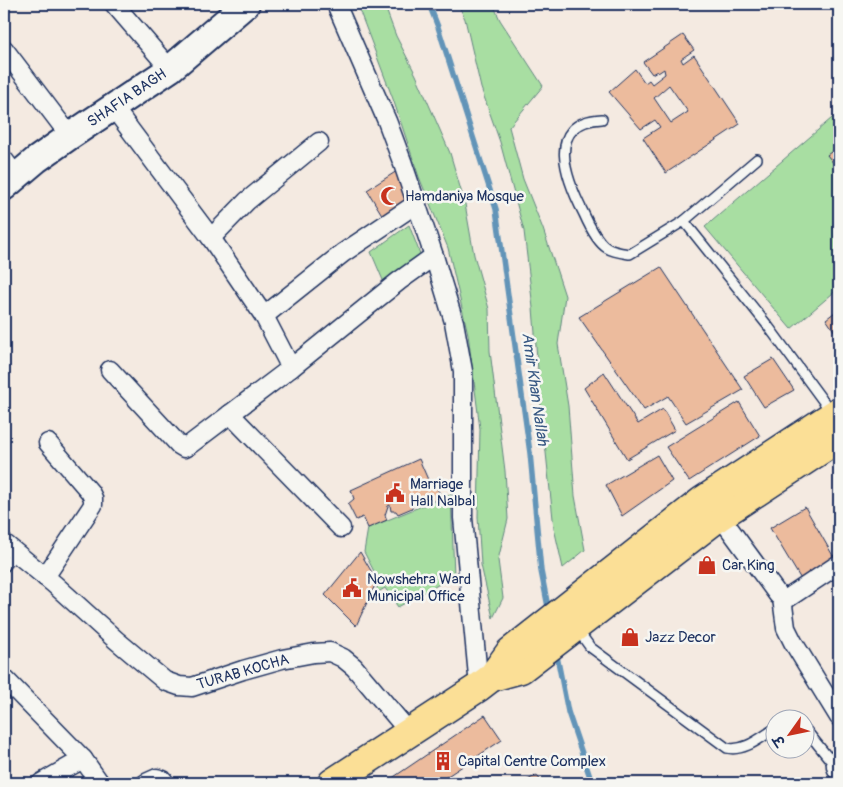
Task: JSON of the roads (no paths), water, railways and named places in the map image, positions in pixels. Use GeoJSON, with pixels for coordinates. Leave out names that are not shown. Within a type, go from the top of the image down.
{"type":"FeatureCollection","features":[{"type":"Feature","properties":{"kind":"highway"},"geometry":{"type":"LineString","coordinates":[[332,783],[516,660],[711,508],[838,423]]}},
{"type":"Feature","properties":{"kind":"street"},"geometry":{"type":"LineString","coordinates":[[114,4],[170,69]]}},
{"type":"Feature","properties":{"kind":"street","name":"SHAFIA BAGH"},"geometry":{"type":"LineString","coordinates":[[8,174],[70,136],[170,69],[246,4]]}},
{"type":"Feature","properties":{"kind":"street"},"geometry":{"type":"LineString","coordinates":[[336,4],[386,121],[434,256],[454,322],[463,371],[464,518],[485,682]]}},
{"type":"Feature","properties":{"kind":"street"},"geometry":{"type":"LineString","coordinates":[[4,50],[70,136]]}},
{"type":"Feature","properties":{"kind":"street"},"geometry":{"type":"LineString","coordinates":[[113,107],[211,238],[264,316],[291,368]]}},
{"type":"Feature","properties":{"kind":"street"},"geometry":{"type":"LineString","coordinates":[[211,238],[247,202],[319,142]]}},
{"type":"Feature","properties":{"kind":"street"},"geometry":{"type":"LineString","coordinates":[[264,316],[343,253],[416,204]]}},
{"type":"Feature","properties":{"kind":"street"},"geometry":{"type":"LineString","coordinates":[[110,370],[179,445],[184,448],[291,368],[399,281],[434,256]]}},
{"type":"Feature","properties":{"kind":"street"},"geometry":{"type":"LineString","coordinates":[[230,414],[341,528]]}},
{"type":"Feature","properties":{"kind":"street"},"geometry":{"type":"LineString","coordinates":[[45,577],[93,505],[93,498],[90,492],[48,443]]}},
{"type":"Feature","properties":{"kind":"street"},"geometry":{"type":"LineString","coordinates":[[711,508],[782,598],[788,598],[839,564]]}},
{"type":"Feature","properties":{"kind":"street","name":"TURAB KOCHA"},"geometry":{"type":"LineString","coordinates":[[10,548],[165,681],[179,686],[192,687],[282,659],[330,652],[343,658],[354,668],[409,732]]}},
{"type":"Feature","properties":{"kind":"street"},"geometry":{"type":"LineString","coordinates":[[782,598],[786,628],[789,635],[839,717]]}},
{"type":"Feature","properties":{"kind":"street"},"geometry":{"type":"LineString","coordinates":[[4,678],[83,759],[100,783]]}},
{"type":"Feature","properties":{"kind":"street"},"geometry":{"type":"LineString","coordinates":[[41,783],[83,759]]}},
{"type":"Feature","properties":{"kind":"street"},"geometry":{"type":"LineString","coordinates":[[146,783],[157,778],[165,783]]}},
{"type":"Feature","properties":{"kind":"lane"},"geometry":{"type":"LineString","coordinates":[[602,119],[588,120],[572,130],[564,145],[564,165],[575,197],[591,228],[607,248],[630,254],[684,221],[757,159]]}},
{"type":"Feature","properties":{"kind":"lane"},"geometry":{"type":"LineString","coordinates":[[684,221],[768,326],[838,423]]}},
{"type":"Feature","properties":{"kind":"lane"},"geometry":{"type":"LineString","coordinates":[[4,567],[10,548]]}},
{"type":"Feature","properties":{"kind":"lane"},"geometry":{"type":"LineString","coordinates":[[570,618],[590,647],[727,748],[735,750],[742,748],[766,734]]}},
{"type":"Feature","properties":{"kind":"lane"},"geometry":{"type":"LineString","coordinates":[[816,741],[838,765]]}},
{"type":"Feature","properties":{"kind":"waterway","name":"Amir Khan Nallah"},"geometry":{"type":"LineString","coordinates":[[429,4],[496,209],[530,453],[541,571],[549,612]]}},
{"type":"Feature","properties":{"kind":"waterway","name":"Amir Khan Nallah"},"geometry":{"type":"LineString","coordinates":[[556,651],[568,712],[592,783]]}},
{"type":"Feature","properties":{"kind":"place","name":"Hamdaniya Mosque"},"geometry":{"type":"Point","coordinates":[390,196]}},
{"type":"Feature","properties":{"kind":"place","name":"Marriage Hall Nalbal"},"geometry":{"type":"Point","coordinates":[395,493]}},
{"type":"Feature","properties":{"kind":"place","name":"Car King"},"geometry":{"type":"Point","coordinates":[707,565]}},
{"type":"Feature","properties":{"kind":"place","name":"Nowshehra Ward Municipal Office"},"geometry":{"type":"Point","coordinates":[352,588]}},
{"type":"Feature","properties":{"kind":"place","name":"Jazz Decor"},"geometry":{"type":"Point","coordinates":[630,637]}},
{"type":"Feature","properties":{"kind":"place","name":"Capital Centre Complex"},"geometry":{"type":"Point","coordinates":[443,761]}}]}
